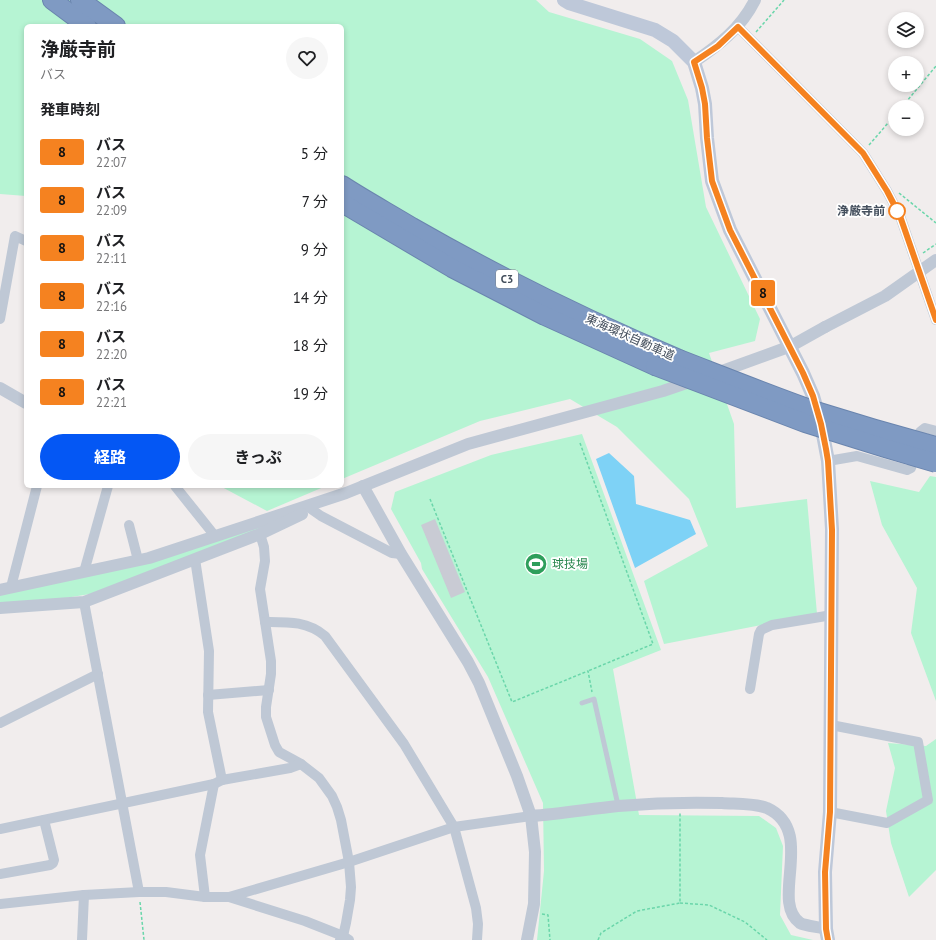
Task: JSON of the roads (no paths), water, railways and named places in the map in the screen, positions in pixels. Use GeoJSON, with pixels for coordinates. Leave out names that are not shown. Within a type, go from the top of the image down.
{"type":"FeatureCollection","features":[{"type":"Feature","properties":{"kind":"highway"},"geometry":{"type":"LineString","coordinates":[[52,0],[84,24]]}},
{"type":"Feature","properties":{"kind":"highway"},"geometry":{"type":"LineString","coordinates":[[80,0],[113,24]]}},
{"type":"Feature","properties":{"kind":"highway","name":"東海環状自動車道"},"geometry":{"type":"LineString","coordinates":[[344,185],[496,274],[618,333],[752,388],[813,410],[894,435],[936,446]]}},
{"type":"Feature","properties":{"kind":"highway","name":"東海環状自動車道"},"geometry":{"type":"LineString","coordinates":[[344,204],[459,271],[545,316],[655,366],[806,423],[936,463]]}},
{"type":"Feature","properties":{"kind":"main road"},"geometry":{"type":"LineString","coordinates":[[564,0],[569,3],[655,30],[673,40],[694,62],[705,104],[712,181],[730,230],[791,346],[813,396],[821,424],[828,461],[832,530],[830,812],[825,872],[827,935]]}},
{"type":"Feature","properties":{"kind":"street"},"geometry":{"type":"LineString","coordinates":[[694,62],[718,46],[738,27],[755,0]]}},
{"type":"Feature","properties":{"kind":"street"},"geometry":{"type":"LineString","coordinates":[[738,27],[863,153],[887,191],[900,216],[936,320]]}},
{"type":"Feature","properties":{"kind":"street"},"geometry":{"type":"LineString","coordinates":[[0,319],[15,236],[24,240]]}},
{"type":"Feature","properties":{"kind":"street"},"geometry":{"type":"LineString","coordinates":[[0,608],[84,602],[260,534],[346,493],[468,444],[663,391],[791,346],[885,296],[936,260]]}},
{"type":"Feature","properties":{"kind":"street"},"geometry":{"type":"LineString","coordinates":[[0,388],[24,402]]}},
{"type":"Feature","properties":{"kind":"street"},"geometry":{"type":"LineString","coordinates":[[828,461],[857,456],[907,470],[911,468],[920,432],[925,428],[936,431]]}},
{"type":"Feature","properties":{"kind":"street"},"geometry":{"type":"LineString","coordinates":[[363,486],[402,554],[468,662],[479,683],[518,776],[531,816],[535,852],[534,904],[527,940]]}},
{"type":"Feature","properties":{"kind":"street"},"geometry":{"type":"LineString","coordinates":[[36,488],[6,589],[149,558],[346,493]]}},
{"type":"Feature","properties":{"kind":"street"},"geometry":{"type":"LineString","coordinates":[[84,572],[107,488]]}},
{"type":"Feature","properties":{"kind":"street"},"geometry":{"type":"LineString","coordinates":[[177,488],[216,536]]}},
{"type":"Feature","properties":{"kind":"street"},"geometry":{"type":"LineString","coordinates":[[311,510],[392,553],[402,554]]}},
{"type":"Feature","properties":{"kind":"street"},"geometry":{"type":"LineString","coordinates":[[128,525],[138,560]]}},
{"type":"Feature","properties":{"kind":"street"},"geometry":{"type":"LineString","coordinates":[[230,897],[305,921],[344,939],[351,887],[349,862],[341,820],[332,796],[319,778],[301,764],[281,754],[275,745],[265,714],[271,674],[271,660],[260,590],[265,561],[264,547],[260,534]]}},
{"type":"Feature","properties":{"kind":"street"},"geometry":{"type":"LineString","coordinates":[[195,559],[209,651],[207,705],[218,782],[200,855],[205,897]]}},
{"type":"Feature","properties":{"kind":"street"},"geometry":{"type":"LineString","coordinates":[[84,602],[139,892]]}},
{"type":"Feature","properties":{"kind":"street"},"geometry":{"type":"LineString","coordinates":[[750,689],[759,634],[761,630],[772,625],[832,615]]}},
{"type":"Feature","properties":{"kind":"street"},"geometry":{"type":"LineString","coordinates":[[265,622],[302,623],[320,632],[330,641],[404,744],[454,827],[476,908],[478,924],[477,940]]}},
{"type":"Feature","properties":{"kind":"street"},"geometry":{"type":"LineString","coordinates":[[0,723],[98,674]]}},
{"type":"Feature","properties":{"kind":"street"},"geometry":{"type":"LineString","coordinates":[[208,695],[269,690]]}},
{"type":"Feature","properties":{"kind":"street"},"geometry":{"type":"LineString","coordinates":[[830,812],[887,823],[928,800],[918,742],[831,725]]}},
{"type":"Feature","properties":{"kind":"street"},"geometry":{"type":"LineString","coordinates":[[0,829],[290,768],[301,764]]}},
{"type":"Feature","properties":{"kind":"street"},"geometry":{"type":"LineString","coordinates":[[0,902],[139,892],[166,892],[205,897],[230,897],[349,862],[454,827],[618,806],[680,802],[756,806],[766,808],[775,813],[784,822],[791,843],[788,898],[790,909],[794,918],[801,924],[827,935]]}},
{"type":"Feature","properties":{"kind":"street"},"geometry":{"type":"LineString","coordinates":[[0,874],[50,865],[53,863],[54,860],[44,820]]}},
{"type":"Feature","properties":{"kind":"street"},"geometry":{"type":"LineString","coordinates":[[82,940],[84,895]]}},
{"type":"Feature","properties":{"kind":"lane"},"geometry":{"type":"LineString","coordinates":[[582,703],[594,699],[618,806]]}},
{"type":"Feature","properties":{"kind":"water"},"geometry":{"type":"Polygon","coordinates":[[[609,453],[634,476],[636,504],[690,520],[696,534],[635,568],[596,459],[609,453]]]}},
{"type":"Feature","properties":{"kind":"place","name":"浄厳寺前"},"geometry":{"type":"Point","coordinates":[897,211]}},
{"type":"Feature","properties":{"kind":"place","name":"球技場"},"geometry":{"type":"Point","coordinates":[536,564]}}]}
